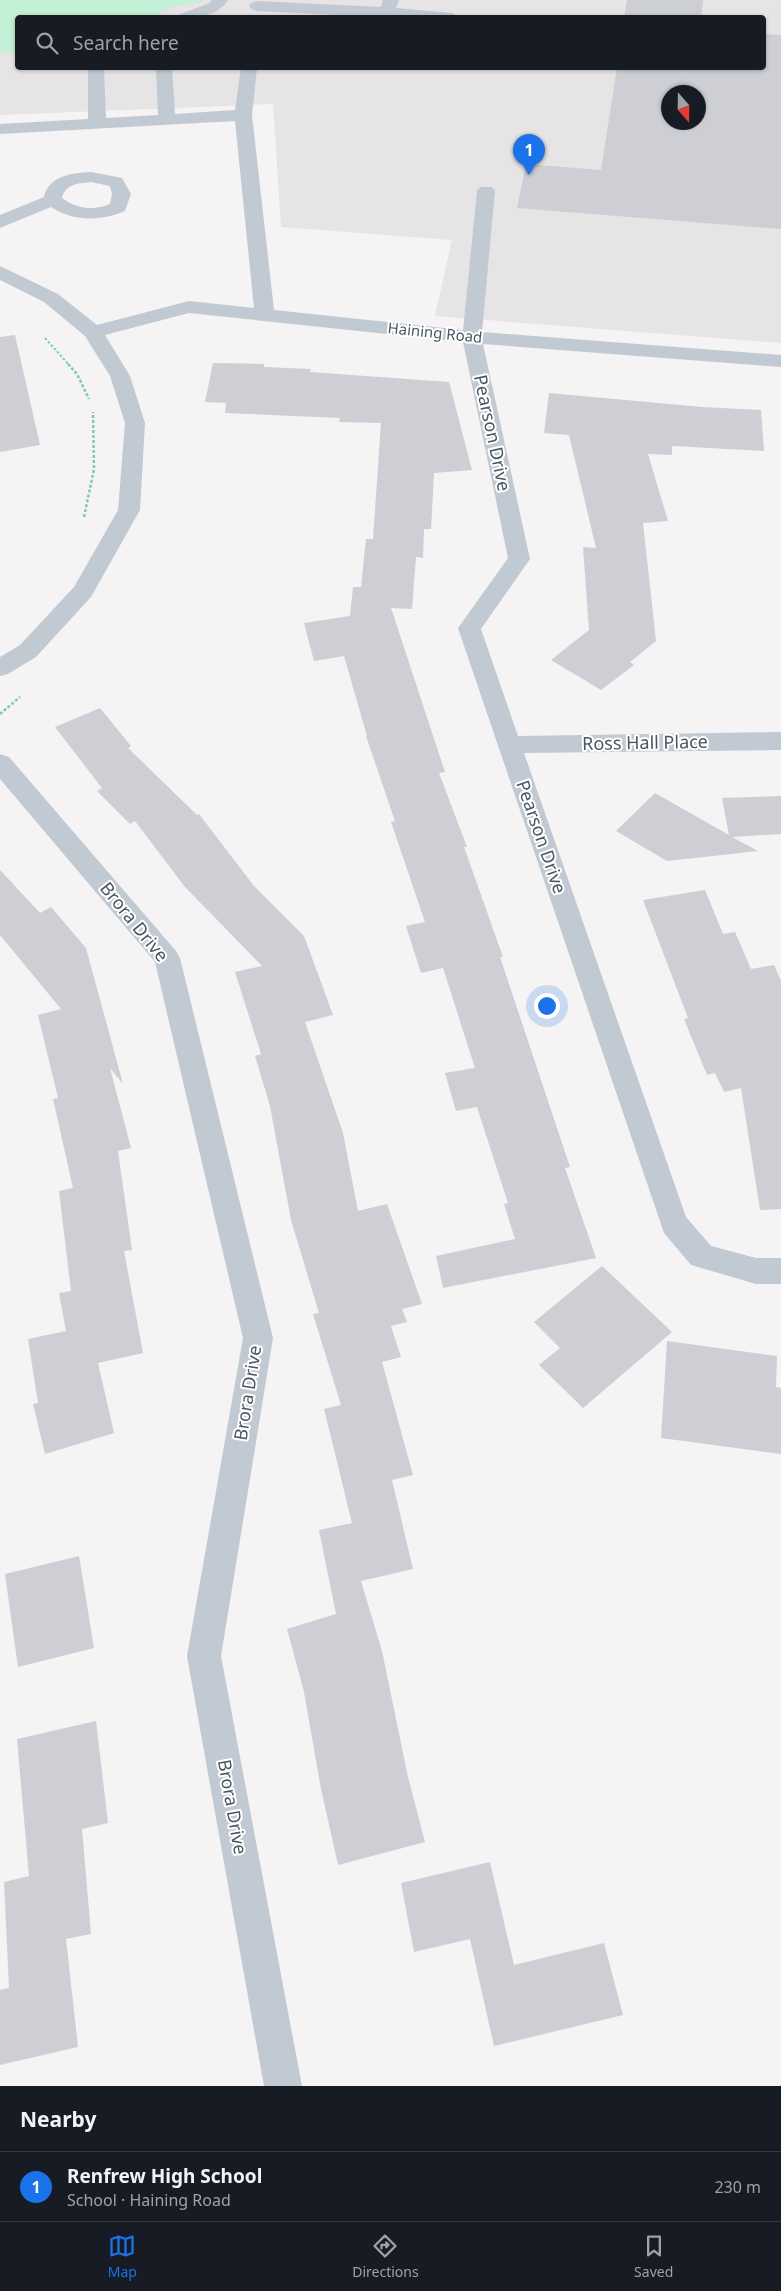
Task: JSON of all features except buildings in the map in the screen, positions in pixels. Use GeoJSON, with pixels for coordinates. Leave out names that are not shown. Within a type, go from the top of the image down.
{"type":"FeatureCollection","features":[{"type":"Feature","properties":{"kind":"street"},"geometry":{"type":"LineString","coordinates":[[192,15],[216,6],[220,0]]}},
{"type":"Feature","properties":{"kind":"street"},"geometry":{"type":"LineString","coordinates":[[257,8],[389,6],[436,15]]}},
{"type":"Feature","properties":{"kind":"street"},"geometry":{"type":"LineString","coordinates":[[96,70],[97,124]]}},
{"type":"Feature","properties":{"kind":"street"},"geometry":{"type":"LineString","coordinates":[[164,70],[167,120]]}},
{"type":"Feature","properties":{"kind":"street"},"geometry":{"type":"LineString","coordinates":[[249,70],[243,116],[265,315]]}},
{"type":"Feature","properties":{"kind":"street"},"geometry":{"type":"LineString","coordinates":[[0,129],[243,116]]}},
{"type":"Feature","properties":{"kind":"street"},"geometry":{"type":"LineString","coordinates":[[472,337],[486,191]]}},
{"type":"Feature","properties":{"kind":"street"},"geometry":{"type":"LineString","coordinates":[[0,222],[53,200]]}},
{"type":"Feature","properties":{"kind":"street"},"geometry":{"type":"LineString","coordinates":[[0,272],[51,298],[93,332],[120,376],[135,424],[129,510],[83,592],[28,652],[0,668]]}},
{"type":"Feature","properties":{"kind":"street","name":"Haining Road"},"geometry":{"type":"LineString","coordinates":[[93,332],[189,307],[472,337],[781,361]]}},
{"type":"Feature","properties":{"kind":"street","name":"Pearson Drive"},"geometry":{"type":"LineString","coordinates":[[472,337],[519,559],[469,628],[674,1224],[702,1256],[756,1271],[781,1271]]}},
{"type":"Feature","properties":{"kind":"street","name":"Ross Hall Place"},"geometry":{"type":"LineString","coordinates":[[509,745],[781,741]]}},
{"type":"Feature","properties":{"kind":"street","name":"Brora Drive"},"geometry":{"type":"LineString","coordinates":[[0,763],[167,958],[258,1338],[204,1656],[283,2086]]}},
{"type":"Feature","properties":{"kind":"path"},"geometry":{"type":"LineString","coordinates":[[40,331],[77,374],[93,406],[94,469],[84,517]]}},
{"type":"Feature","properties":{"kind":"shaded area"},"geometry":{"type":"Polygon","coordinates":[[[0,0],[781,0],[781,343],[435,316],[452,240],[281,227],[273,104],[0,115],[0,0]]]}},
{"type":"Feature","properties":{"kind":"green space"},"geometry":{"type":"Polygon","coordinates":[[[0,0],[203,0],[202,2],[170,8],[156,15],[15,15],[15,52],[0,53],[0,0]]]}},
{"type":"Feature","properties":{"kind":"place","name":"Renfrew High School"},"geometry":{"type":"Point","coordinates":[529,175]}}]}
